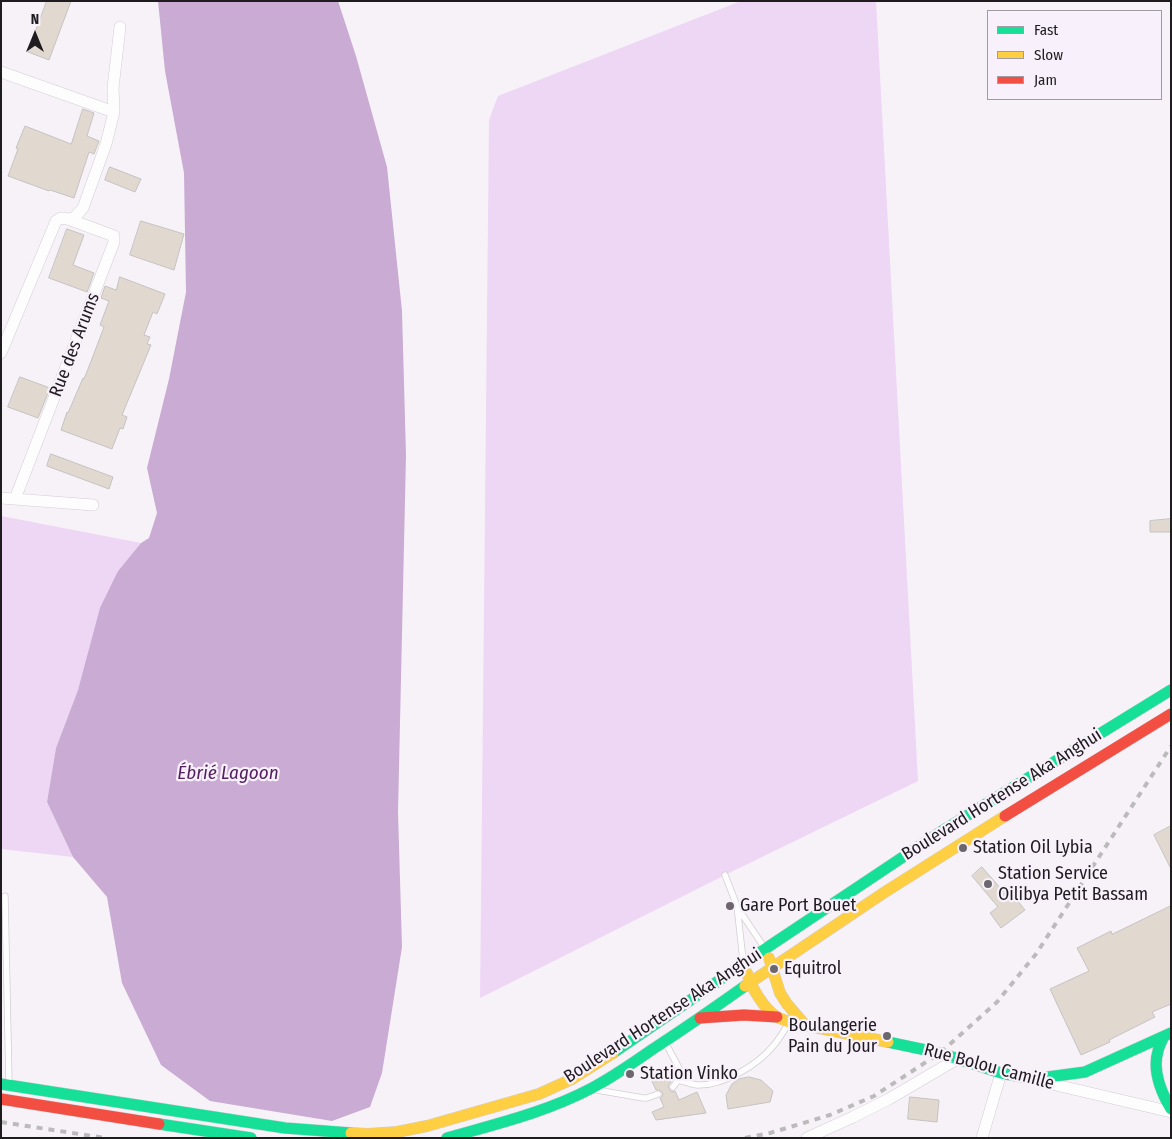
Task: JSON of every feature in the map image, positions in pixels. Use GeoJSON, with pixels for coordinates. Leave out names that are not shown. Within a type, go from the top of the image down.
{"type":"FeatureCollection","features":[{"type":"Feature","properties":{"kind":"main road","name":"Boulevard Hortense Aka Anghui"},"geometry":{"type":"LineString","coordinates":[[5,1085],[285,1128],[368,1134],[397,1132],[427,1126],[539,1094],[572,1079],[602,1061],[942,831],[1171,690]]}},
{"type":"Feature","properties":{"kind":"main road","name":"Boulevard Hortense Aka Anghui"},"geometry":{"type":"LineString","coordinates":[[447,1138],[551,1106],[590,1089],[615,1075],[772,967],[980,831],[1171,714]]}},
{"type":"Feature","properties":{"kind":"main road"},"geometry":{"type":"LineString","coordinates":[[765,949],[780,993],[806,1026]]}},
{"type":"Feature","properties":{"kind":"main road","name":"Rue Bolou Camille"},"geometry":{"type":"LineString","coordinates":[[744,964],[750,983],[764,1004],[777,1017],[789,1022],[940,1053],[1002,1073],[1033,1079]]}},
{"type":"Feature","properties":{"kind":"main road"},"geometry":{"type":"LineString","coordinates":[[700,1018],[744,1015],[777,1017]]}},
{"type":"Feature","properties":{"kind":"main road"},"geometry":{"type":"LineString","coordinates":[[1033,1079],[1085,1072],[1168,1035]]}},
{"type":"Feature","properties":{"kind":"main road"},"geometry":{"type":"LineString","coordinates":[[1168,1035],[1158,1052],[1156,1066],[1158,1081],[1171,1111]]}},
{"type":"Feature","properties":{"kind":"main road"},"geometry":{"type":"LineString","coordinates":[[1,1099],[251,1138]]}},
{"type":"Feature","properties":{"kind":"street"},"geometry":{"type":"LineString","coordinates":[[1,353],[56,221],[60,218],[68,219],[76,216],[82,208],[106,144],[114,112],[113,88],[120,27]]}},
{"type":"Feature","properties":{"kind":"street"},"geometry":{"type":"LineString","coordinates":[[1,72],[114,112]]}},
{"type":"Feature","properties":{"kind":"street","name":"Rue des Arums"},"geometry":{"type":"LineString","coordinates":[[14,499],[114,242],[114,236],[68,219]]}},
{"type":"Feature","properties":{"kind":"street"},"geometry":{"type":"LineString","coordinates":[[1,498],[94,505]]}},
{"type":"Feature","properties":{"kind":"street"},"geometry":{"type":"LineString","coordinates":[[806,1138],[889,1099],[957,1059]]}},
{"type":"Feature","properties":{"kind":"street"},"geometry":{"type":"LineString","coordinates":[[982,1138],[1002,1073]]}},
{"type":"Feature","properties":{"kind":"street","name":"Rue Bolou Camille"},"geometry":{"type":"LineString","coordinates":[[1033,1079],[1171,1111]]}},
{"type":"Feature","properties":{"kind":"lane"},"geometry":{"type":"LineString","coordinates":[[725,875],[737,906],[765,949]]}},
{"type":"Feature","properties":{"kind":"lane"},"geometry":{"type":"LineString","coordinates":[[5,896],[5,1085]]}},
{"type":"Feature","properties":{"kind":"lane"},"geometry":{"type":"LineString","coordinates":[[737,906],[744,964]]}},
{"type":"Feature","properties":{"kind":"lane"},"geometry":{"type":"LineString","coordinates":[[678,1080],[702,1085],[731,1077],[754,1065],[775,1044],[789,1022]]}},
{"type":"Feature","properties":{"kind":"lane"},"geometry":{"type":"LineString","coordinates":[[664,1041],[680,1072],[678,1080],[673,1087]]}},
{"type":"Feature","properties":{"kind":"lane"},"geometry":{"type":"LineString","coordinates":[[590,1089],[642,1098],[658,1094]]}},
{"type":"Feature","properties":{"kind":"shaded area"},"geometry":{"type":"Polygon","coordinates":[[[741,1],[876,1],[918,781],[480,998],[489,120],[498,96],[741,1]]]}},
{"type":"Feature","properties":{"kind":"shaded area"},"geometry":{"type":"Polygon","coordinates":[[[1,516],[141,543],[118,571],[78,690],[56,748],[47,802],[73,857],[1,849],[1,516]]]}},
{"type":"Feature","properties":{"kind":"water","name":"Ébrié Lagoon"},"geometry":{"type":"Polygon","coordinates":[[[158,1],[338,1],[356,56],[387,167],[402,311],[406,455],[398,812],[402,947],[382,1073],[370,1107],[332,1121],[210,1101],[161,1065],[122,983],[107,897],[73,857],[47,802],[56,748],[78,690],[100,608],[118,571],[141,543],[149,538],[157,513],[147,468],[169,379],[186,292],[184,173],[165,71],[158,1]]]}},
{"type":"Feature","properties":{"kind":"building"},"geometry":{"type":"Polygon","coordinates":[[[47,1],[71,1],[49,60],[28,52],[47,1]]]}},
{"type":"Feature","properties":{"kind":"building"},"geometry":{"type":"Polygon","coordinates":[[[83,109],[94,113],[87,136],[99,141],[94,154],[89,152],[74,198],[8,176],[25,126],[71,144],[83,109]]]}},
{"type":"Feature","properties":{"kind":"building"},"geometry":{"type":"Polygon","coordinates":[[[110,167],[141,179],[135,192],[105,180],[110,167]]]}},
{"type":"Feature","properties":{"kind":"building"},"geometry":{"type":"Polygon","coordinates":[[[141,221],[184,234],[174,270],[130,255],[141,221]]]}},
{"type":"Feature","properties":{"kind":"building"},"geometry":{"type":"Polygon","coordinates":[[[67,229],[84,235],[73,265],[94,273],[87,292],[49,278],[67,229]]]}},
{"type":"Feature","properties":{"kind":"building"},"geometry":{"type":"Polygon","coordinates":[[[120,277],[165,294],[157,314],[153,312],[144,335],[150,337],[147,344],[151,345],[122,415],[127,417],[123,429],[120,428],[112,449],[61,430],[67,412],[84,379],[104,327],[100,325],[109,301],[101,298],[105,286],[116,290],[120,277]]]}},
{"type":"Feature","properties":{"kind":"building"},"geometry":{"type":"Polygon","coordinates":[[[20,377],[50,388],[38,418],[8,407],[20,377]]]}},
{"type":"Feature","properties":{"kind":"building"},"geometry":{"type":"Polygon","coordinates":[[[51,454],[113,477],[109,489],[47,466],[51,454]]]}},
{"type":"Feature","properties":{"kind":"building"},"geometry":{"type":"Polygon","coordinates":[[[1171,519],[1171,532],[1150,532],[1150,521],[1171,519]]]}},
{"type":"Feature","properties":{"kind":"building"},"geometry":{"type":"Polygon","coordinates":[[[1171,826],[1171,869],[1154,835],[1171,826]]]}},
{"type":"Feature","properties":{"kind":"building"},"geometry":{"type":"Polygon","coordinates":[[[982,867],[1009,898],[1013,895],[1025,910],[1001,928],[990,913],[998,907],[972,876],[982,867]]]}},
{"type":"Feature","properties":{"kind":"building"},"geometry":{"type":"Polygon","coordinates":[[[1171,906],[1171,1004],[1152,1012],[1155,1017],[1109,1040],[1110,1042],[1081,1055],[1050,989],[1089,971],[1077,948],[1111,931],[1112,934],[1171,906]]]}},
{"type":"Feature","properties":{"kind":"building"},"geometry":{"type":"Polygon","coordinates":[[[666,1072],[671,1082],[668,1086],[669,1089],[672,1092],[675,1091],[679,1100],[697,1092],[706,1113],[656,1120],[652,1112],[664,1107],[660,1098],[663,1093],[656,1090],[651,1079],[666,1072]]]}},
{"type":"Feature","properties":{"kind":"building"},"geometry":{"type":"Polygon","coordinates":[[[749,1077],[761,1080],[773,1091],[770,1102],[728,1109],[726,1095],[732,1084],[739,1079],[749,1077]]]}},
{"type":"Feature","properties":{"kind":"building"},"geometry":{"type":"Polygon","coordinates":[[[910,1097],[939,1100],[937,1122],[908,1119],[910,1097]]]}},
{"type":"Feature","properties":{"kind":"railway"},"geometry":{"type":"LineString","coordinates":[[745,1138],[770,1133],[830,1115],[874,1096],[940,1053],[997,1002],[1036,954],[1171,746]]}},
{"type":"Feature","properties":{"kind":"railway"},"geometry":{"type":"LineString","coordinates":[[1,1122],[105,1138]]}},
{"type":"Feature","properties":{"kind":"traffic: fast"},"geometry":{"type":"LineString","coordinates":[[613,1053],[942,831],[1171,690]]}},
{"type":"Feature","properties":{"kind":"traffic: fast"},"geometry":{"type":"LineString","coordinates":[[447,1138],[539,1111],[592,1088],[630,1065],[745,986]]}},
{"type":"Feature","properties":{"kind":"traffic: fast"},"geometry":{"type":"LineString","coordinates":[[888,1042],[940,1053],[1001,1073],[1033,1079],[1085,1072],[1171,1033]]}},
{"type":"Feature","properties":{"kind":"traffic: fast"},"geometry":{"type":"LineString","coordinates":[[1164,1036],[1158,1049],[1156,1066],[1158,1081],[1171,1109]]}},
{"type":"Feature","properties":{"kind":"traffic: fast"},"geometry":{"type":"LineString","coordinates":[[1,1084],[285,1128],[351,1133]]}},
{"type":"Feature","properties":{"kind":"traffic: fast"},"geometry":{"type":"LineString","coordinates":[[159,1124],[251,1138]]}},
{"type":"Feature","properties":{"kind":"traffic: slow"},"geometry":{"type":"LineString","coordinates":[[745,986],[885,892],[1005,816]]}},
{"type":"Feature","properties":{"kind":"traffic: slow"},"geometry":{"type":"LineString","coordinates":[[769,958],[780,993],[806,1026]]}},
{"type":"Feature","properties":{"kind":"traffic: slow"},"geometry":{"type":"LineString","coordinates":[[747,973],[767,1009],[777,1017],[789,1022],[888,1042]]}},
{"type":"Feature","properties":{"kind":"traffic: slow"},"geometry":{"type":"LineString","coordinates":[[351,1133],[397,1132],[427,1126],[539,1094],[572,1079],[613,1053]]}},
{"type":"Feature","properties":{"kind":"traffic: jam"},"geometry":{"type":"LineString","coordinates":[[1005,816],[1171,714]]}},
{"type":"Feature","properties":{"kind":"traffic: jam"},"geometry":{"type":"LineString","coordinates":[[700,1018],[744,1015],[777,1017]]}},
{"type":"Feature","properties":{"kind":"traffic: jam"},"geometry":{"type":"LineString","coordinates":[[1,1099],[159,1124]]}},
{"type":"Feature","properties":{"kind":"place","name":"Station Oil Lybia"},"geometry":{"type":"Point","coordinates":[963,848]}},
{"type":"Feature","properties":{"kind":"place","name":"Station Service Oilibya Petit Bassam"},"geometry":{"type":"Point","coordinates":[988,884]}},
{"type":"Feature","properties":{"kind":"place","name":"Gare Port Bouet"},"geometry":{"type":"Point","coordinates":[730,906]}},
{"type":"Feature","properties":{"kind":"place","name":"Equitrol"},"geometry":{"type":"Point","coordinates":[774,969]}},
{"type":"Feature","properties":{"kind":"place","name":"Boulangerie Pain du Jour"},"geometry":{"type":"Point","coordinates":[887,1036]}},
{"type":"Feature","properties":{"kind":"place","name":"Station Vinko"},"geometry":{"type":"Point","coordinates":[630,1074]}}]}
